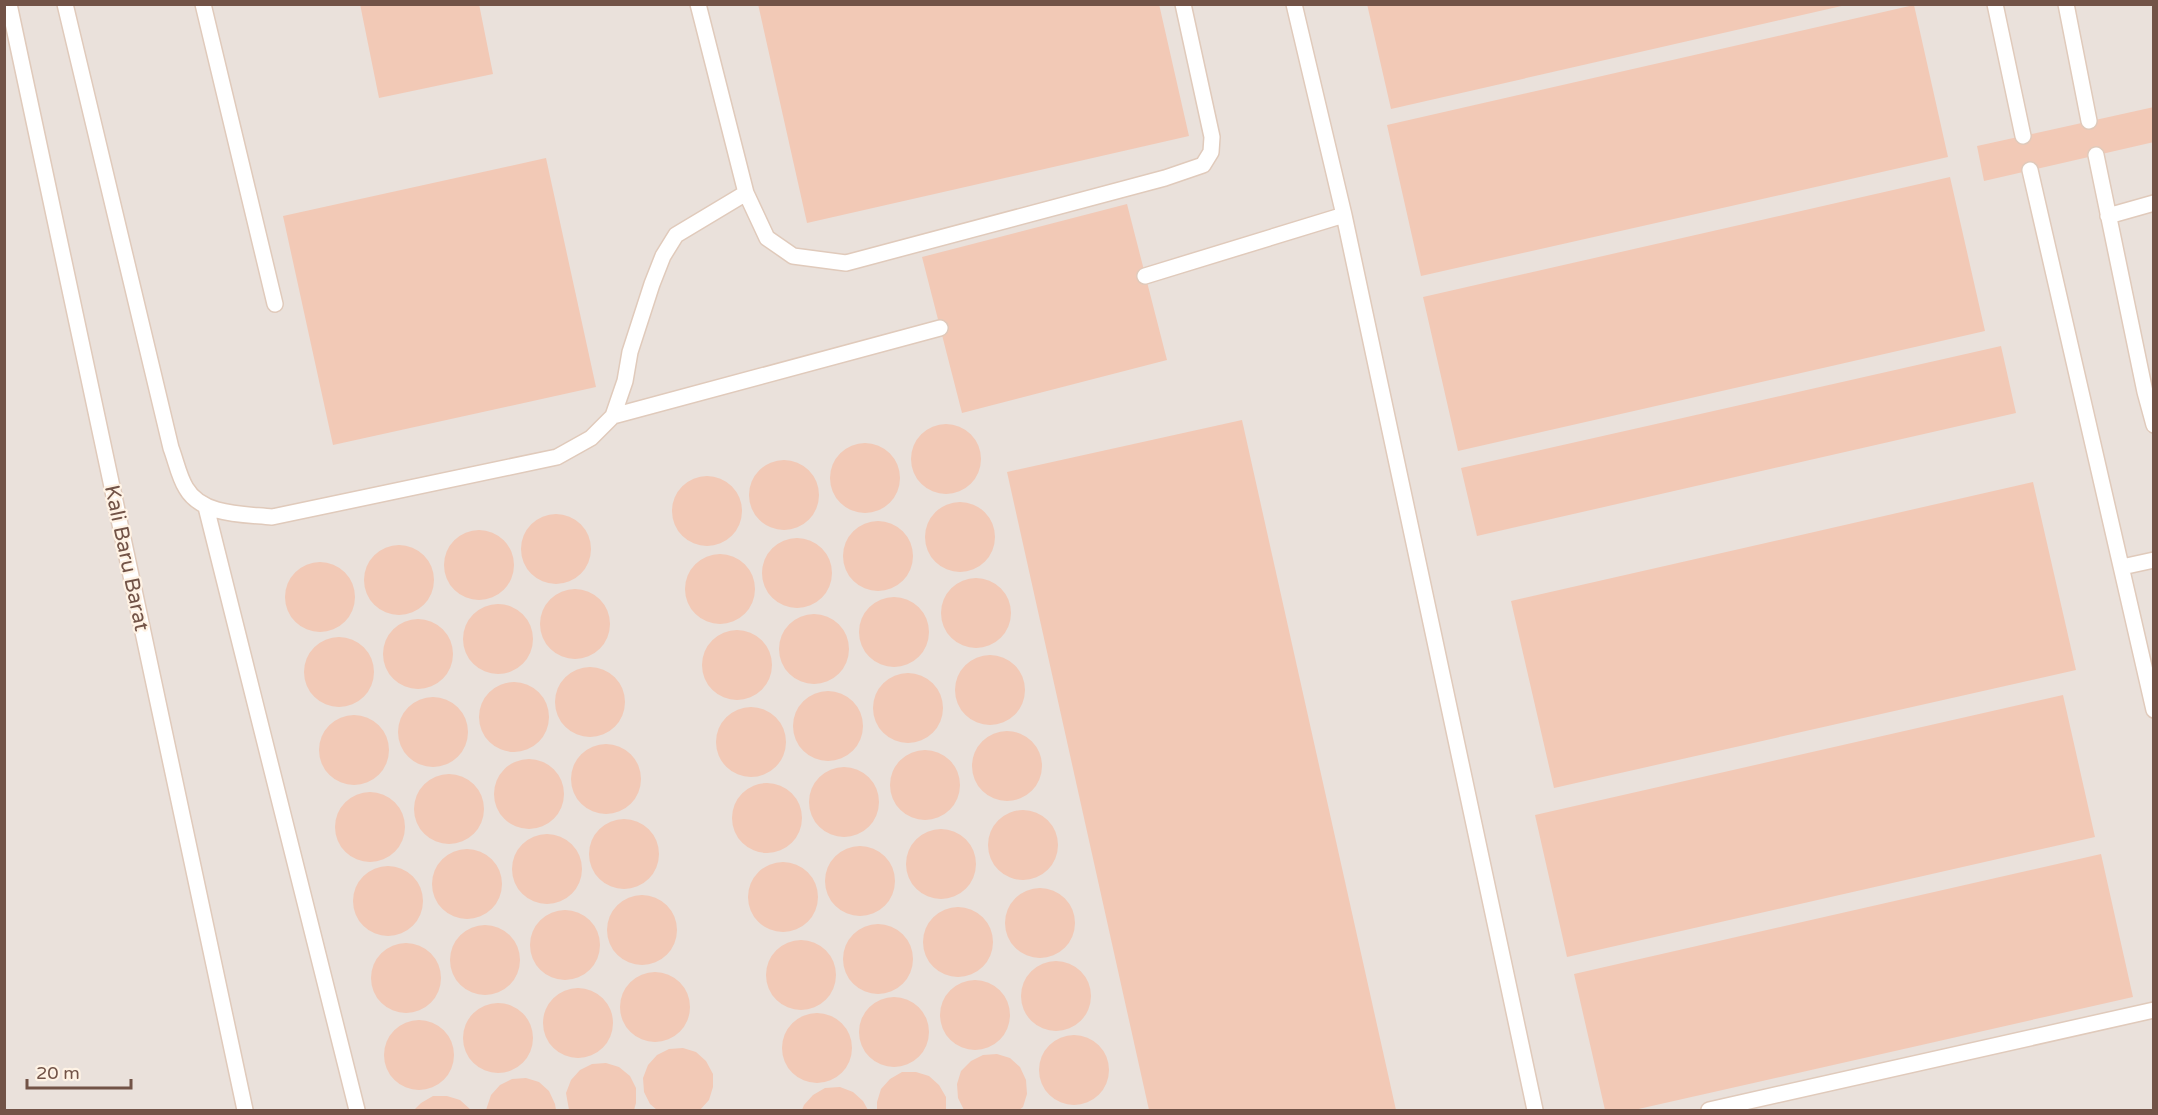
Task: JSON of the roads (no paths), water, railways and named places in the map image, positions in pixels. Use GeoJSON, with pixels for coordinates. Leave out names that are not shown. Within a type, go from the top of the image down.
{"type":"FeatureCollection","features":[{"type":"Feature","properties":{"kind":"lane","name":"Kali Baru Barat"},"geometry":{"type":"LineString","coordinates":[[9,4],[245,1110]]}},
{"type":"Feature","properties":{"kind":"lane"},"geometry":{"type":"LineString","coordinates":[[64,4],[171,448],[187,489],[206,507],[226,512],[272,517],[557,457],[591,438],[613,416],[625,381],[630,352],[652,284],[667,249],[676,235],[746,193]]}},
{"type":"Feature","properties":{"kind":"lane"},"geometry":{"type":"LineString","coordinates":[[203,4],[276,304]]}},
{"type":"Feature","properties":{"kind":"lane"},"geometry":{"type":"LineString","coordinates":[[698,4],[746,193],[767,238],[793,256],[846,263],[1154,181],[1203,165],[1211,152],[1212,137],[1183,4]]}},
{"type":"Feature","properties":{"kind":"lane"},"geometry":{"type":"LineString","coordinates":[[1294,4],[1344,215],[1535,1110]]}},
{"type":"Feature","properties":{"kind":"lane"},"geometry":{"type":"LineString","coordinates":[[1995,4],[2023,136]]}},
{"type":"Feature","properties":{"kind":"lane"},"geometry":{"type":"LineString","coordinates":[[2066,4],[2089,121]]}},
{"type":"Feature","properties":{"kind":"lane"},"geometry":{"type":"LineString","coordinates":[[2096,155],[2142,381],[2154,425]]}},
{"type":"Feature","properties":{"kind":"lane"},"geometry":{"type":"LineString","coordinates":[[2030,170],[2154,710]]}},
{"type":"Feature","properties":{"kind":"lane"},"geometry":{"type":"LineString","coordinates":[[2108,216],[2154,203]]}},
{"type":"Feature","properties":{"kind":"lane"},"geometry":{"type":"LineString","coordinates":[[1145,276],[1344,215]]}},
{"type":"Feature","properties":{"kind":"lane"},"geometry":{"type":"LineString","coordinates":[[613,416],[940,328]]}},
{"type":"Feature","properties":{"kind":"lane"},"geometry":{"type":"LineString","coordinates":[[206,507],[357,1110]]}},
{"type":"Feature","properties":{"kind":"lane"},"geometry":{"type":"LineString","coordinates":[[2122,567],[2154,560]]}},
{"type":"Feature","properties":{"kind":"lane"},"geometry":{"type":"LineString","coordinates":[[1709,1110],[2154,1010]]}}]}
